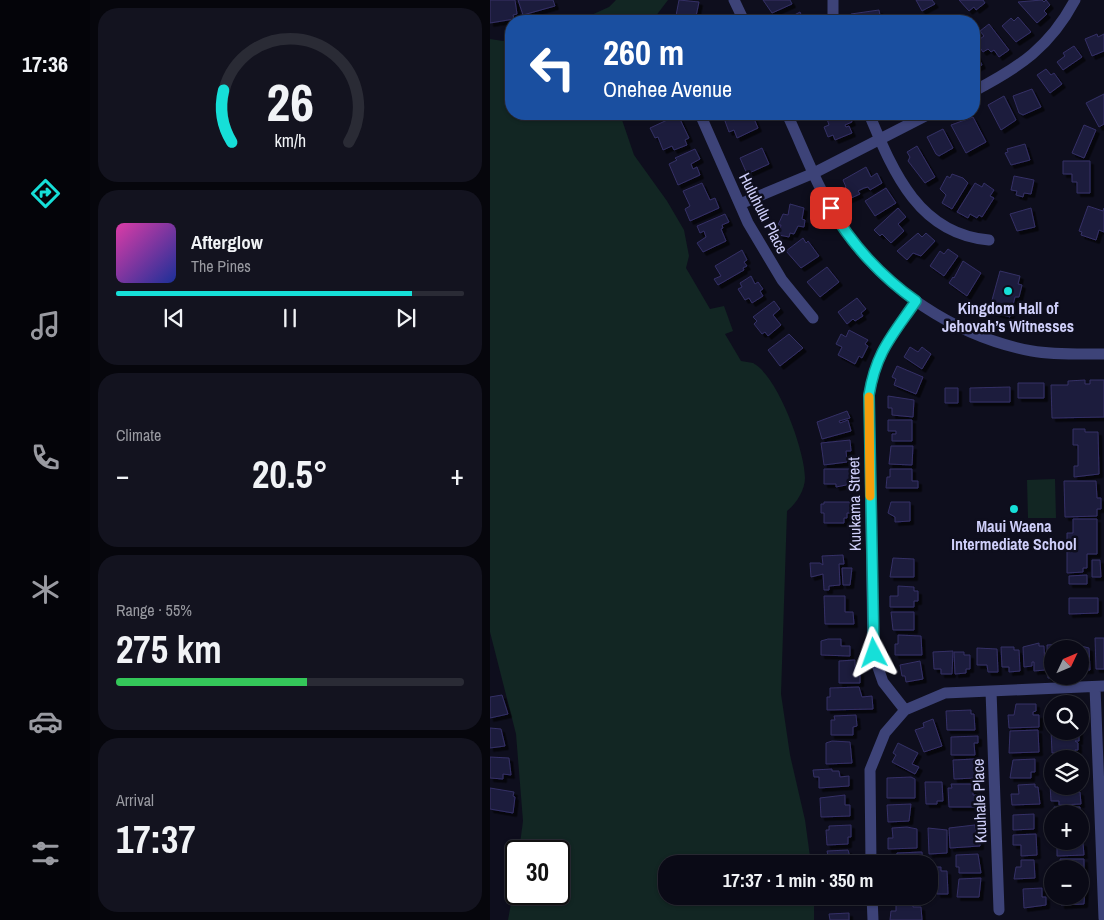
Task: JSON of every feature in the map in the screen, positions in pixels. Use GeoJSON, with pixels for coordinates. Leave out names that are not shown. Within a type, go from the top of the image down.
{"type":"FeatureCollection","features":[{"type":"Feature","properties":{"kind":"street"},"geometry":{"type":"LineString","coordinates":[[728,0],[740,15]]}},
{"type":"Feature","properties":{"kind":"street"},"geometry":{"type":"LineString","coordinates":[[734,0],[741,15]]}},
{"type":"Feature","properties":{"kind":"street"},"geometry":{"type":"LineString","coordinates":[[833,0],[833,15]]}},
{"type":"Feature","properties":{"kind":"street"},"geometry":{"type":"LineString","coordinates":[[980,88],[1021,65],[1039,50],[1056,32],[1075,0]]}},
{"type":"Feature","properties":{"kind":"street","name":"Huluhulu Place"},"geometry":{"type":"LineString","coordinates":[[703,120],[740,204],[769,260],[813,318]]}},
{"type":"Feature","properties":{"kind":"street"},"geometry":{"type":"LineString","coordinates":[[790,120],[840,224],[864,254],[916,301],[952,324],[998,343],[1038,352],[1104,354]]}},
{"type":"Feature","properties":{"kind":"street"},"geometry":{"type":"LineString","coordinates":[[871,120],[902,184],[927,213],[944,227],[963,236],[989,240]]}},
{"type":"Feature","properties":{"kind":"street"},"geometry":{"type":"LineString","coordinates":[[740,204],[814,173],[917,120]]}},
{"type":"Feature","properties":{"kind":"street","name":"Kuukama Street"},"geometry":{"type":"LineString","coordinates":[[904,710],[883,682],[874,653],[869,395],[873,370],[878,356],[916,301]]}},
{"type":"Feature","properties":{"kind":"street"},"geometry":{"type":"LineString","coordinates":[[871,855],[870,770],[879,744],[904,710],[945,693],[1100,686],[1104,918]]}},
{"type":"Feature","properties":{"kind":"street","name":"Kuuhale Place"},"geometry":{"type":"LineString","coordinates":[[991,691],[999,910]]}},
{"type":"Feature","properties":{"kind":"street"},"geometry":{"type":"LineString","coordinates":[[872,905],[873,920]]}},
{"type":"Feature","properties":{"kind":"green space"},"geometry":{"type":"Polygon","coordinates":[[[616,0],[668,0],[657,15],[591,15],[609,7],[616,0]]]}},
{"type":"Feature","properties":{"kind":"green space"},"geometry":{"type":"Polygon","coordinates":[[[490,39],[505,40],[505,120],[622,120],[634,155],[667,201],[684,230],[689,256],[686,268],[710,309],[724,306],[733,331],[725,334],[741,361],[753,363],[772,383],[795,433],[804,466],[805,478],[799,496],[794,505],[787,511],[781,694],[790,755],[805,820],[810,855],[658,855],[658,905],[814,905],[814,920],[508,920],[511,905],[570,905],[570,840],[520,840],[523,821],[516,734],[490,632],[490,39]]]}},
{"type":"Feature","properties":{"kind":"green space"},"geometry":{"type":"Polygon","coordinates":[[[1055,479],[1056,518],[1028,518],[1027,480],[1055,479]]]}},
{"type":"Feature","properties":{"kind":"building"},"geometry":{"type":"Polygon","coordinates":[[[490,0],[515,0],[517,14],[505,15],[505,20],[490,23],[490,0]]]}},
{"type":"Feature","properties":{"kind":"building"},"geometry":{"type":"Polygon","coordinates":[[[518,0],[553,0],[555,6],[523,15],[518,0]]]}},
{"type":"Feature","properties":{"kind":"building"},"geometry":{"type":"Polygon","coordinates":[[[679,0],[699,2],[696,15],[676,15],[679,0]]]}},
{"type":"Feature","properties":{"kind":"building"},"geometry":{"type":"Polygon","coordinates":[[[763,0],[790,0],[792,4],[772,13],[763,0]]]}},
{"type":"Feature","properties":{"kind":"building"},"geometry":{"type":"Polygon","coordinates":[[[916,0],[932,0],[935,4],[922,11],[916,0]]]}},
{"type":"Feature","properties":{"kind":"building"},"geometry":{"type":"Polygon","coordinates":[[[959,0],[983,0],[985,3],[976,10],[974,7],[969,11],[959,0]]]}},
{"type":"Feature","properties":{"kind":"building"},"geometry":{"type":"Polygon","coordinates":[[[1042,0],[1044,2],[1046,0],[1050,5],[1044,11],[1047,14],[1037,23],[1018,2],[1042,0]]]}},
{"type":"Feature","properties":{"kind":"building"},"geometry":{"type":"Polygon","coordinates":[[[879,10],[880,15],[851,15],[879,10]]]}},
{"type":"Feature","properties":{"kind":"building"},"geometry":{"type":"Polygon","coordinates":[[[1018,17],[1031,32],[1016,42],[1002,26],[1011,18],[1014,21],[1018,17]]]}},
{"type":"Feature","properties":{"kind":"building"},"geometry":{"type":"Polygon","coordinates":[[[989,24],[1009,50],[999,57],[994,50],[991,52],[988,49],[983,52],[980,48],[980,39],[984,36],[980,31],[989,24]]]}},
{"type":"Feature","properties":{"kind":"building"},"geometry":{"type":"Polygon","coordinates":[[[1097,34],[1098,37],[1104,34],[1104,51],[1092,56],[1085,39],[1097,34]]]}},
{"type":"Feature","properties":{"kind":"building"},"geometry":{"type":"Polygon","coordinates":[[[1074,46],[1082,57],[1063,70],[1057,62],[1065,56],[1063,53],[1074,46]]]}},
{"type":"Feature","properties":{"kind":"building"},"geometry":{"type":"Polygon","coordinates":[[[1046,69],[1051,75],[1054,73],[1062,84],[1050,93],[1037,75],[1046,69]]]}},
{"type":"Feature","properties":{"kind":"building"},"geometry":{"type":"Polygon","coordinates":[[[1032,89],[1041,107],[1023,115],[1019,113],[1013,96],[1032,89]]]}},
{"type":"Feature","properties":{"kind":"building"},"geometry":{"type":"Polygon","coordinates":[[[1104,94],[1104,124],[1099,127],[1086,103],[1104,94]]]}},
{"type":"Feature","properties":{"kind":"building"},"geometry":{"type":"Polygon","coordinates":[[[1004,96],[1016,120],[1001,130],[988,105],[1004,96]]]}},
{"type":"Feature","properties":{"kind":"building"},"geometry":{"type":"Polygon","coordinates":[[[667,120],[680,120],[689,138],[685,140],[687,145],[674,150],[672,146],[663,150],[658,137],[655,138],[650,128],[667,120]]]}},
{"type":"Feature","properties":{"kind":"building"},"geometry":{"type":"Polygon","coordinates":[[[755,120],[758,128],[737,138],[734,130],[729,132],[725,121],[755,120]]]}},
{"type":"Feature","properties":{"kind":"building"},"geometry":{"type":"Polygon","coordinates":[[[827,120],[851,120],[852,122],[845,125],[846,127],[849,126],[852,133],[835,140],[833,135],[828,137],[824,127],[829,125],[827,120]]]}},
{"type":"Feature","properties":{"kind":"building"},"geometry":{"type":"Polygon","coordinates":[[[965,120],[975,120],[986,142],[966,153],[951,125],[965,120]]]}},
{"type":"Feature","properties":{"kind":"building"},"geometry":{"type":"Polygon","coordinates":[[[1084,125],[1096,130],[1084,158],[1072,153],[1084,125]]]}},
{"type":"Feature","properties":{"kind":"building"},"geometry":{"type":"Polygon","coordinates":[[[943,129],[953,148],[939,156],[927,137],[943,129]]]}},
{"type":"Feature","properties":{"kind":"building"},"geometry":{"type":"Polygon","coordinates":[[[1025,144],[1030,160],[1011,165],[1005,153],[1008,152],[1007,149],[1025,144]]]}},
{"type":"Feature","properties":{"kind":"building"},"geometry":{"type":"Polygon","coordinates":[[[917,146],[935,177],[925,183],[908,161],[910,157],[907,152],[917,146]]]}},
{"type":"Feature","properties":{"kind":"building"},"geometry":{"type":"Polygon","coordinates":[[[762,148],[769,164],[747,174],[740,158],[762,148]]]}},
{"type":"Feature","properties":{"kind":"building"},"geometry":{"type":"Polygon","coordinates":[[[695,149],[700,159],[691,164],[693,169],[697,167],[700,175],[678,185],[669,164],[677,160],[675,158],[695,149]]]}},
{"type":"Feature","properties":{"kind":"building"},"geometry":{"type":"Polygon","coordinates":[[[1063,161],[1090,161],[1090,193],[1077,193],[1077,182],[1072,182],[1072,174],[1063,174],[1063,161]]]}},
{"type":"Feature","properties":{"kind":"building"},"geometry":{"type":"Polygon","coordinates":[[[866,167],[871,177],[877,173],[882,183],[870,190],[868,187],[864,188],[858,191],[860,194],[847,200],[843,193],[846,191],[846,187],[843,180],[866,167]]]}},
{"type":"Feature","properties":{"kind":"building"},"geometry":{"type":"Polygon","coordinates":[[[952,174],[963,178],[968,183],[952,209],[942,203],[946,195],[940,189],[947,176],[950,178],[952,174]]]}},
{"type":"Feature","properties":{"kind":"building"},"geometry":{"type":"Polygon","coordinates":[[[1014,176],[1034,180],[1031,194],[1024,193],[1023,197],[1016,195],[1017,191],[1011,190],[1014,176]]]}},
{"type":"Feature","properties":{"kind":"building"},"geometry":{"type":"Polygon","coordinates":[[[702,183],[710,200],[715,198],[719,208],[690,221],[685,209],[690,206],[683,191],[702,183]]]}},
{"type":"Feature","properties":{"kind":"building"},"geometry":{"type":"Polygon","coordinates":[[[975,183],[982,187],[984,183],[994,190],[990,196],[994,198],[982,217],[979,215],[977,218],[970,214],[968,218],[957,212],[975,183]]]}},
{"type":"Feature","properties":{"kind":"building"},"geometry":{"type":"Polygon","coordinates":[[[886,188],[896,203],[875,216],[865,201],[886,188]]]}},
{"type":"Feature","properties":{"kind":"building"},"geometry":{"type":"Polygon","coordinates":[[[790,204],[804,208],[802,219],[805,220],[804,227],[798,226],[794,234],[790,233],[789,237],[779,235],[781,225],[778,225],[783,214],[788,215],[790,204]]]}},
{"type":"Feature","properties":{"kind":"building"},"geometry":{"type":"Polygon","coordinates":[[[1088,206],[1103,211],[1104,208],[1104,232],[1099,230],[1096,240],[1081,235],[1082,232],[1079,231],[1088,206]]]}},
{"type":"Feature","properties":{"kind":"building"},"geometry":{"type":"Polygon","coordinates":[[[898,208],[906,217],[898,224],[904,231],[891,243],[882,234],[880,236],[874,230],[898,208]]]}},
{"type":"Feature","properties":{"kind":"building"},"geometry":{"type":"Polygon","coordinates":[[[1031,208],[1035,227],[1017,231],[1010,214],[1031,208]]]}},
{"type":"Feature","properties":{"kind":"building"},"geometry":{"type":"Polygon","coordinates":[[[725,214],[729,222],[722,225],[723,228],[721,229],[726,241],[703,252],[697,243],[706,237],[704,231],[700,233],[697,226],[725,214]]]}},
{"type":"Feature","properties":{"kind":"building"},"geometry":{"type":"Polygon","coordinates":[[[918,233],[922,237],[926,233],[935,241],[921,256],[913,253],[907,260],[897,251],[918,233]]]}},
{"type":"Feature","properties":{"kind":"building"},"geometry":{"type":"Polygon","coordinates":[[[803,238],[806,243],[808,241],[819,256],[801,268],[786,251],[803,238]]]}},
{"type":"Feature","properties":{"kind":"building"},"geometry":{"type":"Polygon","coordinates":[[[948,249],[958,256],[944,276],[930,266],[940,251],[944,254],[948,249]]]}},
{"type":"Feature","properties":{"kind":"building"},"geometry":{"type":"Polygon","coordinates":[[[742,250],[747,260],[744,262],[747,266],[743,268],[744,270],[718,285],[714,279],[721,276],[715,266],[742,250]]]}},
{"type":"Feature","properties":{"kind":"building"},"geometry":{"type":"Polygon","coordinates":[[[963,261],[981,273],[967,296],[949,283],[954,278],[963,261]]]}},
{"type":"Feature","properties":{"kind":"building"},"geometry":{"type":"Polygon","coordinates":[[[827,267],[839,282],[820,297],[807,282],[827,267]]]}},
{"type":"Feature","properties":{"kind":"building","name":"Kingdom Hall of Jehovah’s Witnesses"},"geometry":{"type":"Polygon","coordinates":[[[1000,271],[1020,276],[1018,284],[1022,285],[1019,297],[1015,297],[1010,317],[989,311],[1000,271]]]}},
{"type":"Feature","properties":{"kind":"building"},"geometry":{"type":"Polygon","coordinates":[[[751,276],[755,284],[758,282],[763,289],[760,291],[763,296],[752,303],[749,298],[745,300],[738,289],[742,287],[740,283],[751,276]]]}},
{"type":"Feature","properties":{"kind":"building"},"geometry":{"type":"Polygon","coordinates":[[[857,298],[866,309],[861,313],[863,316],[855,321],[853,319],[847,324],[838,312],[857,298]]]}},
{"type":"Feature","properties":{"kind":"building"},"geometry":{"type":"Polygon","coordinates":[[[774,301],[780,309],[773,315],[781,325],[768,336],[765,332],[762,334],[754,324],[757,321],[753,317],[774,301]]]}},
{"type":"Feature","properties":{"kind":"building"},"geometry":{"type":"Polygon","coordinates":[[[849,330],[868,340],[865,344],[868,346],[862,358],[859,356],[855,364],[838,355],[842,347],[836,344],[841,334],[846,337],[849,330]]]}},
{"type":"Feature","properties":{"kind":"building"},"geometry":{"type":"Polygon","coordinates":[[[789,334],[803,348],[780,366],[768,350],[789,334]]]}},
{"type":"Feature","properties":{"kind":"building"},"geometry":{"type":"Polygon","coordinates":[[[910,347],[918,352],[922,347],[931,354],[922,369],[904,357],[910,347]]]}},
{"type":"Feature","properties":{"kind":"building"},"geometry":{"type":"Polygon","coordinates":[[[897,366],[923,377],[916,394],[894,385],[896,379],[892,377],[897,366]]]}},
{"type":"Feature","properties":{"kind":"building"},"geometry":{"type":"Polygon","coordinates":[[[1085,380],[1085,384],[1090,384],[1090,380],[1104,380],[1104,417],[1052,418],[1051,385],[1068,385],[1068,381],[1085,380]]]}},
{"type":"Feature","properties":{"kind":"building"},"geometry":{"type":"Polygon","coordinates":[[[1018,383],[1044,383],[1044,398],[1018,398],[1018,383]]]}},
{"type":"Feature","properties":{"kind":"building"},"geometry":{"type":"Polygon","coordinates":[[[1010,387],[1010,402],[970,402],[970,388],[1010,387]]]}},
{"type":"Feature","properties":{"kind":"building"},"geometry":{"type":"Polygon","coordinates":[[[945,388],[958,388],[958,403],[945,403],[945,388]]]}},
{"type":"Feature","properties":{"kind":"building"},"geometry":{"type":"Polygon","coordinates":[[[888,396],[914,400],[913,417],[892,415],[892,408],[888,408],[888,396]]]}},
{"type":"Feature","properties":{"kind":"building"},"geometry":{"type":"Polygon","coordinates":[[[847,411],[850,418],[839,421],[840,423],[848,420],[851,431],[822,439],[817,422],[847,411]]]}},
{"type":"Feature","properties":{"kind":"building"},"geometry":{"type":"Polygon","coordinates":[[[888,420],[912,420],[912,441],[892,441],[892,434],[896,434],[896,431],[888,431],[888,420]]]}},
{"type":"Feature","properties":{"kind":"building"},"geometry":{"type":"Polygon","coordinates":[[[1073,429],[1085,429],[1085,432],[1098,432],[1099,474],[1074,477],[1074,466],[1078,466],[1078,445],[1073,445],[1073,429]]]}},
{"type":"Feature","properties":{"kind":"building"},"geometry":{"type":"Polygon","coordinates":[[[850,440],[851,451],[846,451],[847,462],[824,465],[821,443],[850,440]]]}},
{"type":"Feature","properties":{"kind":"building"},"geometry":{"type":"Polygon","coordinates":[[[891,446],[913,446],[912,465],[889,464],[891,446]]]}},
{"type":"Feature","properties":{"kind":"building"},"geometry":{"type":"Polygon","coordinates":[[[824,469],[851,469],[851,484],[836,487],[836,484],[824,484],[824,469]]]}},
{"type":"Feature","properties":{"kind":"building"},"geometry":{"type":"Polygon","coordinates":[[[890,469],[912,469],[912,481],[918,481],[918,488],[886,488],[887,477],[890,477],[890,469]]]}},
{"type":"Feature","properties":{"kind":"building"},"geometry":{"type":"Polygon","coordinates":[[[1064,481],[1096,481],[1097,498],[1101,498],[1101,509],[1097,509],[1097,516],[1065,517],[1064,481]]]}},
{"type":"Feature","properties":{"kind":"building"},"geometry":{"type":"Polygon","coordinates":[[[824,502],[851,502],[851,513],[847,513],[844,523],[824,523],[824,513],[821,513],[821,504],[824,504],[824,502]]]}},
{"type":"Feature","properties":{"kind":"building"},"geometry":{"type":"Polygon","coordinates":[[[891,502],[910,502],[910,521],[895,522],[895,517],[888,513],[891,502]]]}},
{"type":"Feature","properties":{"kind":"building"},"geometry":{"type":"Polygon","coordinates":[[[1073,519],[1097,519],[1097,554],[1087,554],[1087,568],[1083,568],[1083,572],[1067,573],[1067,552],[1070,552],[1070,546],[1067,546],[1067,533],[1073,533],[1073,519]]]}},
{"type":"Feature","properties":{"kind":"building"},"geometry":{"type":"Polygon","coordinates":[[[843,555],[844,564],[839,564],[840,585],[829,586],[829,590],[824,590],[823,574],[811,577],[810,563],[820,563],[823,565],[822,556],[843,555]]]}},
{"type":"Feature","properties":{"kind":"building"},"geometry":{"type":"Polygon","coordinates":[[[893,558],[914,559],[914,577],[890,577],[893,558]]]}},
{"type":"Feature","properties":{"kind":"building"},"geometry":{"type":"Polygon","coordinates":[[[1092,560],[1100,560],[1101,577],[1092,577],[1092,560]]]}},
{"type":"Feature","properties":{"kind":"building"},"geometry":{"type":"Polygon","coordinates":[[[842,568],[852,568],[850,585],[843,585],[842,568]]]}},
{"type":"Feature","properties":{"kind":"building"},"geometry":{"type":"Polygon","coordinates":[[[1087,575],[1087,584],[1069,584],[1069,576],[1087,575]]]}},
{"type":"Feature","properties":{"kind":"building"},"geometry":{"type":"Polygon","coordinates":[[[898,586],[914,587],[914,591],[918,591],[918,601],[914,601],[914,607],[890,607],[890,596],[898,596],[898,586]]]}},
{"type":"Feature","properties":{"kind":"building"},"geometry":{"type":"Polygon","coordinates":[[[824,596],[845,596],[845,612],[853,612],[854,624],[825,624],[824,596]]]}},
{"type":"Feature","properties":{"kind":"building"},"geometry":{"type":"Polygon","coordinates":[[[1069,598],[1098,598],[1098,613],[1069,614],[1069,598]]]}},
{"type":"Feature","properties":{"kind":"building"},"geometry":{"type":"Polygon","coordinates":[[[891,612],[914,612],[914,630],[893,630],[891,612]]]}},
{"type":"Feature","properties":{"kind":"building"},"geometry":{"type":"Polygon","coordinates":[[[898,635],[921,636],[922,655],[895,655],[895,644],[898,644],[898,635]]]}},
{"type":"Feature","properties":{"kind":"building"},"geometry":{"type":"Polygon","coordinates":[[[1095,638],[1104,638],[1104,669],[1096,669],[1095,638]]]}},
{"type":"Feature","properties":{"kind":"building"},"geometry":{"type":"Polygon","coordinates":[[[841,639],[841,646],[850,646],[850,656],[821,655],[821,641],[841,639]]]}},
{"type":"Feature","properties":{"kind":"building"},"geometry":{"type":"Polygon","coordinates":[[[1039,643],[1039,646],[1044,646],[1044,670],[1034,671],[1034,662],[1032,662],[1032,666],[1024,667],[1023,647],[1039,643]]]}},
{"type":"Feature","properties":{"kind":"building"},"geometry":{"type":"Polygon","coordinates":[[[1001,647],[1014,647],[1014,650],[1019,650],[1020,671],[1009,672],[1009,667],[1002,667],[1001,647]]]}},
{"type":"Feature","properties":{"kind":"building"},"geometry":{"type":"Polygon","coordinates":[[[977,648],[997,649],[998,672],[988,672],[987,665],[977,665],[977,648]]]}},
{"type":"Feature","properties":{"kind":"building"},"geometry":{"type":"Polygon","coordinates":[[[953,651],[952,674],[941,674],[941,669],[934,669],[933,652],[953,651]]]}},
{"type":"Feature","properties":{"kind":"building"},"geometry":{"type":"Polygon","coordinates":[[[954,652],[964,652],[964,655],[970,655],[970,669],[966,669],[966,673],[955,674],[954,652]]]}},
{"type":"Feature","properties":{"kind":"building"},"geometry":{"type":"Polygon","coordinates":[[[855,660],[855,672],[860,672],[860,683],[839,683],[839,661],[855,660]]]}},
{"type":"Feature","properties":{"kind":"building"},"geometry":{"type":"Polygon","coordinates":[[[920,661],[923,679],[906,682],[905,676],[902,676],[900,665],[920,661]]]}},
{"type":"Feature","properties":{"kind":"building"},"geometry":{"type":"Polygon","coordinates":[[[859,687],[862,697],[872,696],[873,709],[827,710],[827,697],[830,697],[830,688],[859,687]]]}},
{"type":"Feature","properties":{"kind":"building"},"geometry":{"type":"Polygon","coordinates":[[[502,695],[508,714],[490,718],[490,697],[502,695]]]}},
{"type":"Feature","properties":{"kind":"building"},"geometry":{"type":"Polygon","coordinates":[[[1016,704],[1036,704],[1036,711],[1033,712],[1033,715],[1039,715],[1039,727],[1009,728],[1008,715],[1014,715],[1016,704]]]}},
{"type":"Feature","properties":{"kind":"building"},"geometry":{"type":"Polygon","coordinates":[[[971,710],[971,714],[974,714],[975,730],[947,730],[946,711],[971,710]]]}},
{"type":"Feature","properties":{"kind":"building"},"geometry":{"type":"Polygon","coordinates":[[[856,715],[857,726],[853,727],[853,735],[831,735],[831,720],[835,720],[834,716],[856,715]]]}},
{"type":"Feature","properties":{"kind":"building"},"geometry":{"type":"Polygon","coordinates":[[[933,719],[942,746],[924,752],[915,730],[924,727],[923,723],[933,719]]]}},
{"type":"Feature","properties":{"kind":"building"},"geometry":{"type":"Polygon","coordinates":[[[490,728],[501,729],[505,746],[490,748],[490,728]]]}},
{"type":"Feature","properties":{"kind":"building"},"geometry":{"type":"Polygon","coordinates":[[[1038,730],[1039,752],[1009,753],[1010,731],[1038,730]]]}},
{"type":"Feature","properties":{"kind":"building"},"geometry":{"type":"Polygon","coordinates":[[[978,736],[978,743],[974,743],[975,755],[951,755],[951,737],[978,736]]]}},
{"type":"Feature","properties":{"kind":"building"},"geometry":{"type":"Polygon","coordinates":[[[1051,740],[1079,740],[1075,741],[1078,743],[1078,750],[1052,750],[1051,740]]]}},
{"type":"Feature","properties":{"kind":"building"},"geometry":{"type":"Polygon","coordinates":[[[832,741],[850,742],[852,763],[826,764],[826,743],[832,741]]]}},
{"type":"Feature","properties":{"kind":"building"},"geometry":{"type":"Polygon","coordinates":[[[898,743],[918,753],[912,764],[919,767],[915,774],[892,762],[896,755],[893,753],[898,743]]]}},
{"type":"Feature","properties":{"kind":"building"},"geometry":{"type":"Polygon","coordinates":[[[490,757],[509,758],[511,775],[503,774],[503,779],[490,778],[490,757]]]}},
{"type":"Feature","properties":{"kind":"building"},"geometry":{"type":"Polygon","coordinates":[[[976,759],[975,778],[954,779],[953,760],[976,759]]]}},
{"type":"Feature","properties":{"kind":"building"},"geometry":{"type":"Polygon","coordinates":[[[1035,759],[1035,772],[1031,772],[1031,778],[1010,778],[1013,760],[1035,759]]]}},
{"type":"Feature","properties":{"kind":"building"},"geometry":{"type":"Polygon","coordinates":[[[832,769],[832,771],[839,771],[840,777],[849,776],[849,786],[819,788],[819,777],[814,777],[813,770],[832,769]]]}},
{"type":"Feature","properties":{"kind":"building"},"geometry":{"type":"Polygon","coordinates":[[[911,777],[915,779],[915,798],[887,798],[887,778],[911,777]]]}},
{"type":"Feature","properties":{"kind":"building"},"geometry":{"type":"Polygon","coordinates":[[[925,782],[942,782],[943,801],[937,801],[937,804],[926,804],[925,782]]]}},
{"type":"Feature","properties":{"kind":"building"},"geometry":{"type":"Polygon","coordinates":[[[951,784],[973,784],[973,795],[978,795],[978,807],[949,807],[948,788],[952,788],[951,784]]]}},
{"type":"Feature","properties":{"kind":"building"},"geometry":{"type":"Polygon","coordinates":[[[1035,784],[1035,787],[1038,787],[1040,804],[1012,805],[1011,794],[1019,794],[1018,785],[1035,784]]]}},
{"type":"Feature","properties":{"kind":"building"},"geometry":{"type":"Polygon","coordinates":[[[490,788],[514,792],[513,813],[490,809],[490,788]]]}},
{"type":"Feature","properties":{"kind":"building"},"geometry":{"type":"Polygon","coordinates":[[[845,795],[845,805],[850,805],[850,816],[821,817],[820,798],[845,795]]]}},
{"type":"Feature","properties":{"kind":"building"},"geometry":{"type":"Polygon","coordinates":[[[1051,795],[1080,795],[1081,804],[1059,805],[1059,801],[1051,801],[1051,795]]]}},
{"type":"Feature","properties":{"kind":"building"},"geometry":{"type":"Polygon","coordinates":[[[911,804],[909,821],[888,822],[887,805],[911,804]]]}},
{"type":"Feature","properties":{"kind":"building"},"geometry":{"type":"Polygon","coordinates":[[[1034,814],[1034,829],[1013,830],[1013,815],[1034,814]]]}},
{"type":"Feature","properties":{"kind":"building"},"geometry":{"type":"Polygon","coordinates":[[[851,825],[851,837],[848,837],[848,844],[827,845],[826,830],[829,830],[829,826],[851,825]]]}},
{"type":"Feature","properties":{"kind":"building"},"geometry":{"type":"Polygon","coordinates":[[[975,825],[976,835],[980,835],[980,846],[950,848],[949,828],[975,825]]]}},
{"type":"Feature","properties":{"kind":"building"},"geometry":{"type":"Polygon","coordinates":[[[907,827],[917,829],[917,848],[888,849],[888,838],[893,838],[892,828],[907,827]]]}},
{"type":"Feature","properties":{"kind":"building"},"geometry":{"type":"Polygon","coordinates":[[[928,828],[947,830],[947,853],[929,854],[928,828]]]}},
{"type":"Feature","properties":{"kind":"building"},"geometry":{"type":"Polygon","coordinates":[[[1036,834],[1037,855],[1021,856],[1021,845],[1013,845],[1013,835],[1036,834]]]}},
{"type":"Feature","properties":{"kind":"building"},"geometry":{"type":"Polygon","coordinates":[[[848,850],[849,855],[828,855],[827,851],[848,850]]]}},
{"type":"Feature","properties":{"kind":"building"},"geometry":{"type":"Polygon","coordinates":[[[1057,850],[1084,850],[1084,855],[1057,856],[1057,850]]]}},
{"type":"Feature","properties":{"kind":"building"},"geometry":{"type":"Polygon","coordinates":[[[922,852],[922,855],[896,855],[897,853],[922,852]]]}},
{"type":"Feature","properties":{"kind":"building"},"geometry":{"type":"Polygon","coordinates":[[[978,854],[981,873],[959,873],[959,867],[956,867],[956,855],[978,854]]]}},
{"type":"Feature","properties":{"kind":"building"},"geometry":{"type":"Polygon","coordinates":[[[1060,859],[1084,859],[1084,860],[1060,859]]]}},
{"type":"Feature","properties":{"kind":"building"},"geometry":{"type":"Polygon","coordinates":[[[1021,860],[1034,860],[1035,878],[1014,879],[1016,867],[1021,867],[1021,860]]]}},
{"type":"Feature","properties":{"kind":"building"},"geometry":{"type":"Polygon","coordinates":[[[938,867],[941,867],[941,871],[947,871],[948,894],[938,894],[938,867]]]}},
{"type":"Feature","properties":{"kind":"building"},"geometry":{"type":"Polygon","coordinates":[[[981,878],[979,897],[957,897],[959,879],[981,878]]]}},
{"type":"Feature","properties":{"kind":"building"},"geometry":{"type":"Polygon","coordinates":[[[1042,888],[1042,897],[1044,897],[1044,905],[1046,905],[1024,908],[1023,889],[1042,888]]]}},
{"type":"Feature","properties":{"kind":"building"},"geometry":{"type":"Polygon","coordinates":[[[896,905],[921,907],[922,920],[890,920],[891,911],[896,911],[896,905]]]}},
{"type":"Feature","properties":{"kind":"building"},"geometry":{"type":"Polygon","coordinates":[[[849,913],[849,920],[830,920],[829,914],[849,913]]]}},
{"type":"Feature","properties":{"kind":"slow traffic"},"geometry":{"type":"LineString","coordinates":[[869,397],[870,496]]}},
{"type":"Feature","properties":{"kind":"place","name":"Kingdom Hall of Jehovah’s Witnesses"},"geometry":{"type":"Point","coordinates":[1008,291]}},
{"type":"Feature","properties":{"kind":"place","name":"Maui Waena Intermediate School"},"geometry":{"type":"Point","coordinates":[1014,509]}},
{"type":"Feature","properties":{"kind":"route"},"geometry":{"type":"LineString","coordinates":[[831,208],[840,224],[864,254],[891,281],[916,301],[878,356],[873,370],[869,395],[872,632],[874,653]]}}]}
